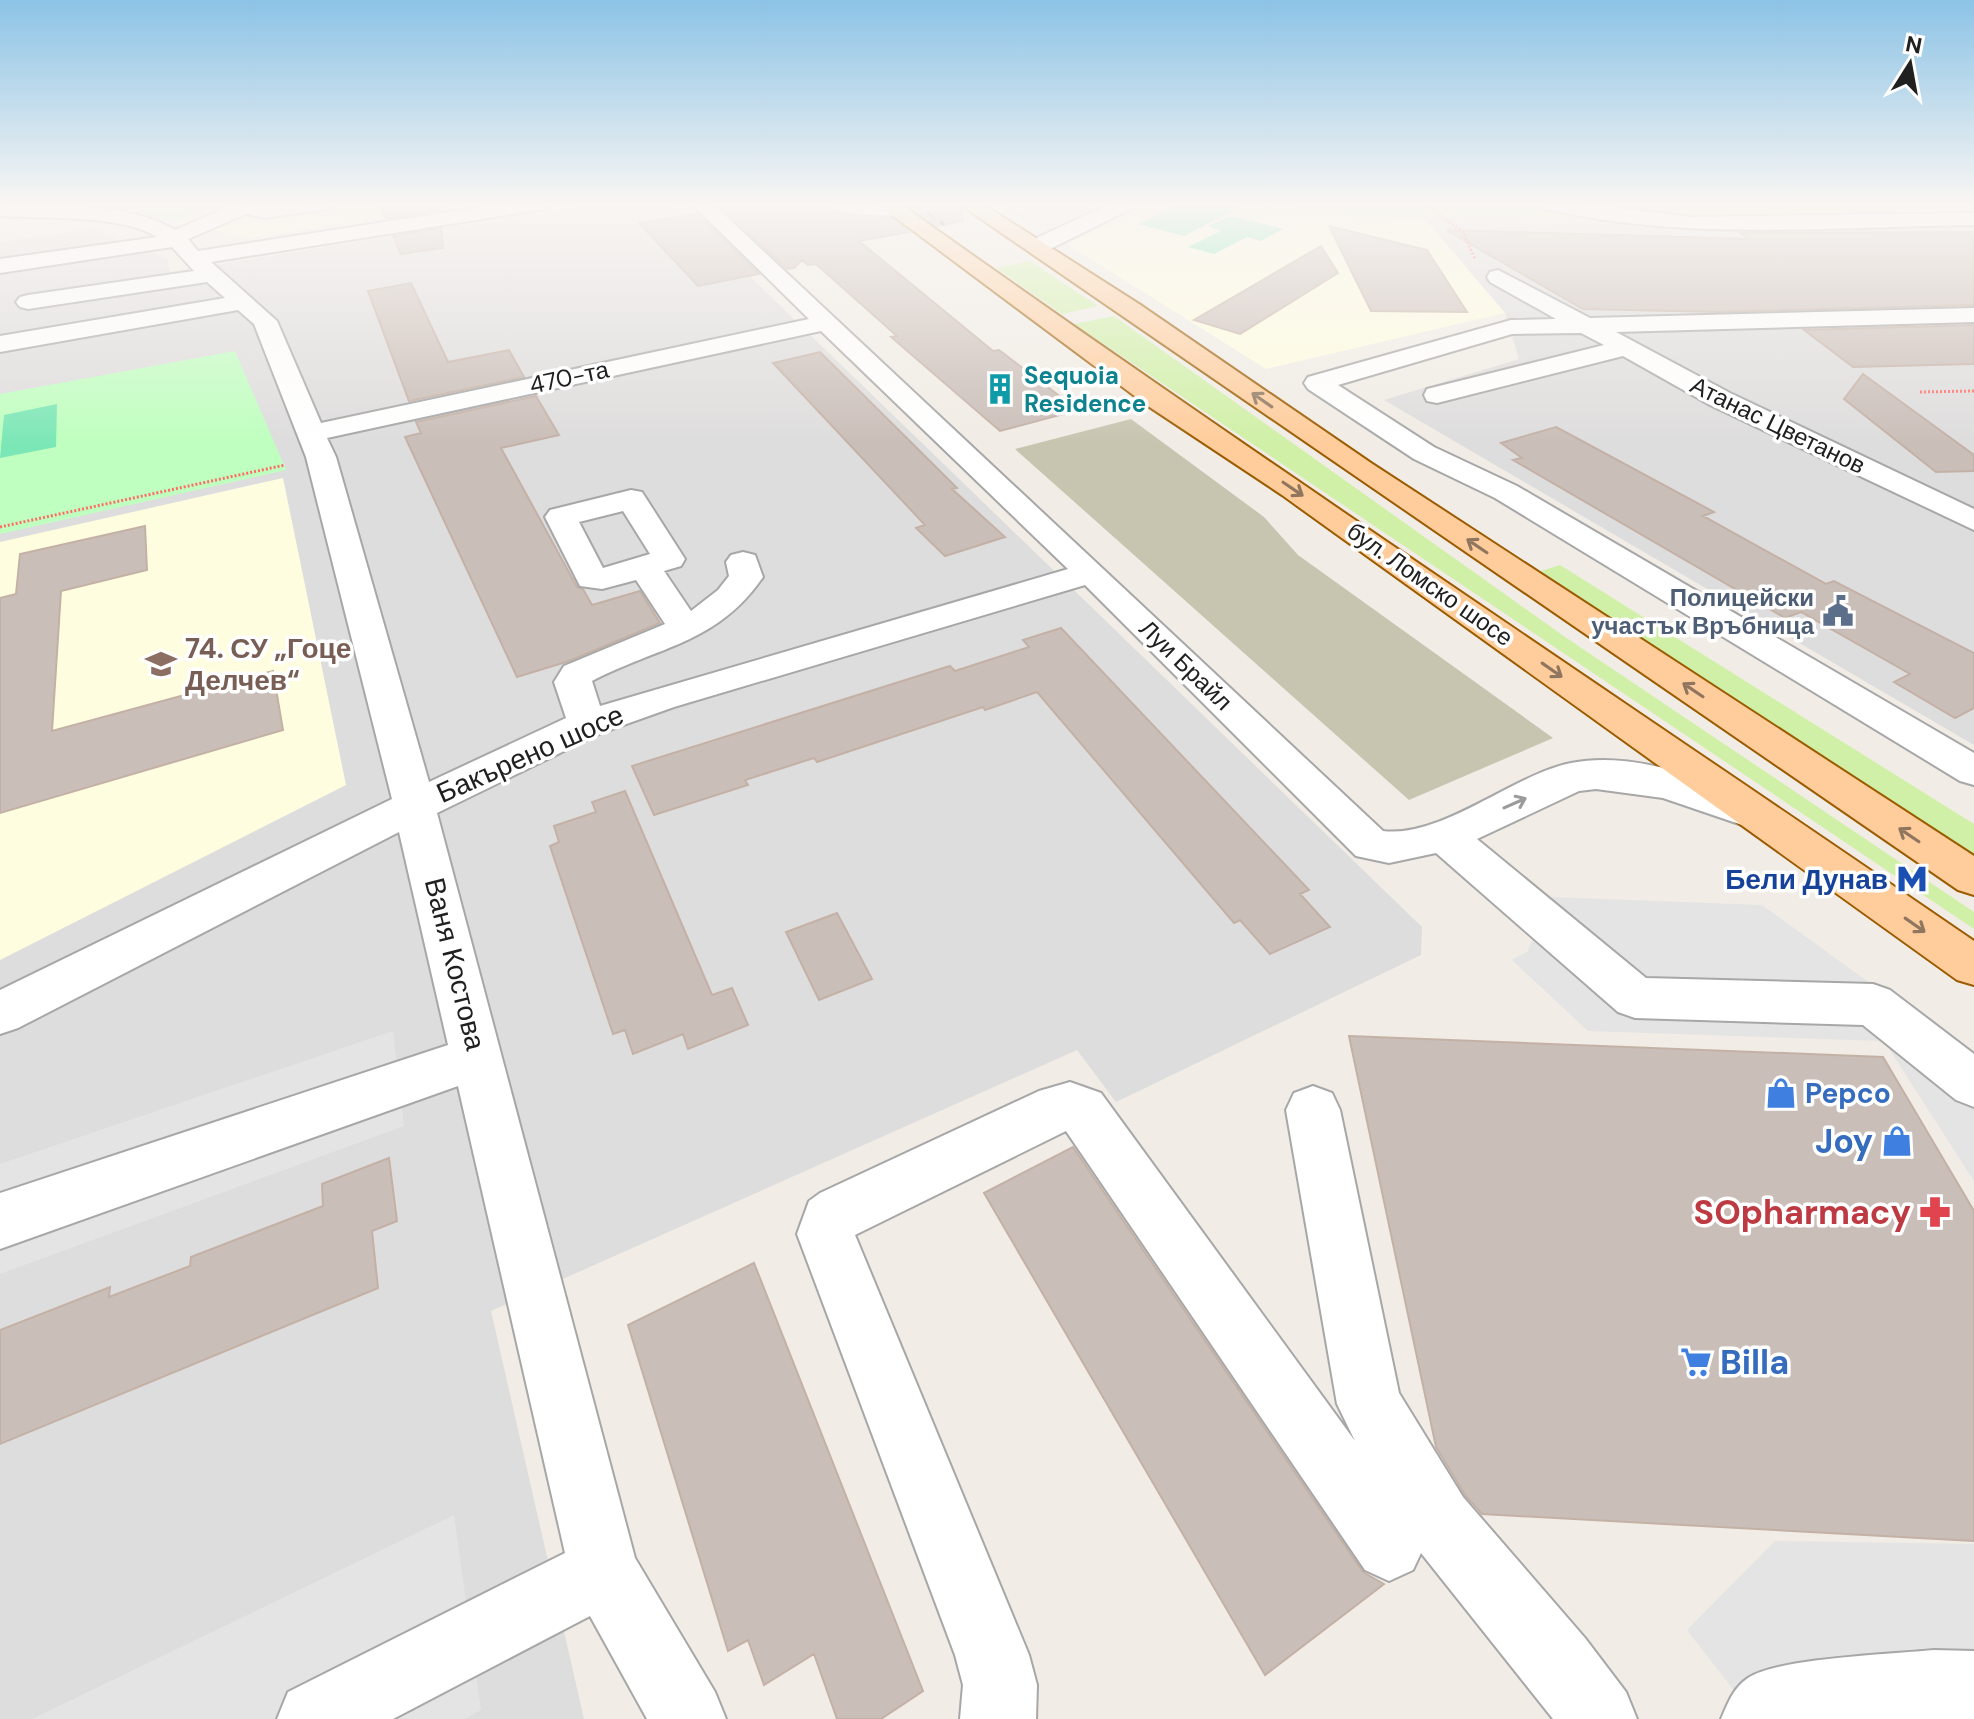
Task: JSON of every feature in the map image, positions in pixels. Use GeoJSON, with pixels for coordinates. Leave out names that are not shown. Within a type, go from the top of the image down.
{"type":"FeatureCollection","features":[{"type":"Feature","properties":{"kind":"main road","name":"бул. Ломско шосе"},"geometry":{"type":"LineString","coordinates":[[996,283],[1100,359],[1306,498],[1974,966]]}},
{"type":"Feature","properties":{"kind":"main road","name":"бул. Ломско шосе"},"geometry":{"type":"LineString","coordinates":[[1089,283],[1361,469],[1974,878]]}},
{"type":"Feature","properties":{"kind":"street"},"geometry":{"type":"LineString","coordinates":[[28,302],[110,283]]}},
{"type":"Feature","properties":{"kind":"street"},"geometry":{"type":"LineString","coordinates":[[0,344],[149,283]]}},
{"type":"Feature","properties":{"kind":"street","name":"Ваня Костова"},"geometry":{"type":"LineString","coordinates":[[222,283],[265,321],[317,445],[416,805],[604,1571],[688,1719]]}},
{"type":"Feature","properties":{"kind":"street","name":"Луи Брайл"},"geometry":{"type":"LineString","coordinates":[[786,283],[1371,845],[1395,849],[1444,835],[1572,777],[1592,774],[1640,777],[1689,789],[1760,816]]}},
{"type":"Feature","properties":{"kind":"street","name":"Атанас Цветанов"},"geometry":{"type":"LineString","coordinates":[[1510,283],[1720,399],[1974,521]]}},
{"type":"Feature","properties":{"kind":"street"},"geometry":{"type":"LineString","coordinates":[[1974,315],[1511,327],[1317,383],[1424,453],[1506,492],[1974,771]]}},
{"type":"Feature","properties":{"kind":"street","name":"470-та"},"geometry":{"type":"LineString","coordinates":[[317,445],[827,322]]}},
{"type":"Feature","properties":{"kind":"street"},"geometry":{"type":"LineString","coordinates":[[1437,395],[1627,347]]}},
{"type":"Feature","properties":{"kind":"street"},"geometry":{"type":"LineString","coordinates":[[587,724],[573,682],[577,674],[686,629],[733,598],[746,577],[743,562]]}},
{"type":"Feature","properties":{"kind":"street"},"geometry":{"type":"LineString","coordinates":[[644,567],[686,629]]}},
{"type":"Feature","properties":{"kind":"street","name":"Бакърено шосе"},"geometry":{"type":"LineString","coordinates":[[0,1013],[416,805],[587,724],[661,698],[1091,573]]}},
{"type":"Feature","properties":{"kind":"street"},"geometry":{"type":"LineString","coordinates":[[1444,835],[1635,998],[1873,1005],[1974,1084]]}},
{"type":"Feature","properties":{"kind":"street"},"geometry":{"type":"LineString","coordinates":[[0,1221],[478,1057]]}},
{"type":"Feature","properties":{"kind":"street"},"geometry":{"type":"LineString","coordinates":[[998,1719],[1000,1685],[992,1655],[826,1234],[829,1221],[840,1212],[1058,1108],[1070,1106],[1082,1110],[1389,1546]]}},
{"type":"Feature","properties":{"kind":"street"},"geometry":{"type":"LineString","coordinates":[[1313,1110],[1369,1404],[1439,1521],[1559,1664],[1599,1719]]}},
{"type":"Feature","properties":{"kind":"street"},"geometry":{"type":"LineString","coordinates":[[315,1719],[604,1571]]}},
{"type":"Feature","properties":{"kind":"street"},"geometry":{"type":"LineString","coordinates":[[1767,1711],[1934,1687],[1974,1688]]}},
{"type":"Feature","properties":{"kind":"path"},"geometry":{"type":"LineString","coordinates":[[1920,392],[1974,391]]}},
{"type":"Feature","properties":{"kind":"path"},"geometry":{"type":"LineString","coordinates":[[0,527],[317,445]]}},
{"type":"Feature","properties":{"kind":"shaded area"},"geometry":{"type":"Polygon","coordinates":[[[0,283],[757,283],[1422,927],[1421,955],[1116,1102],[1077,1050],[491,1311],[584,1719],[0,1719],[0,283]]]}},
{"type":"Feature","properties":{"kind":"shaded area"},"geometry":{"type":"Polygon","coordinates":[[[1129,283],[1480,283],[1505,313],[1266,369],[1129,283]]]}},
{"type":"Feature","properties":{"kind":"shaded area"},"geometry":{"type":"Polygon","coordinates":[[[1480,283],[1974,283],[1974,745],[1384,400],[1519,359],[1505,313],[1480,283]]]}},
{"type":"Feature","properties":{"kind":"shaded area"},"geometry":{"type":"Polygon","coordinates":[[[1131,419],[1264,517],[1298,555],[1553,738],[1409,800],[1015,449],[1131,419]]]}},
{"type":"Feature","properties":{"kind":"shaded area","name":"74. СУ „Гоце Делчев“"},"geometry":{"type":"Polygon","coordinates":[[[283,478],[346,785],[0,960],[0,542],[283,478]]]}},
{"type":"Feature","properties":{"kind":"shaded area"},"geometry":{"type":"Polygon","coordinates":[[[1550,897],[1762,905],[1951,1042],[1974,1074],[1974,1181],[1884,1041],[1588,1031],[1512,960],[1528,951],[1550,897]]]}},
{"type":"Feature","properties":{"kind":"shaded area"},"geometry":{"type":"Polygon","coordinates":[[[393,1031],[404,1126],[0,1274],[0,1164],[393,1031]]]}},
{"type":"Feature","properties":{"kind":"shaded area"},"geometry":{"type":"Polygon","coordinates":[[[454,1515],[481,1710],[464,1719],[32,1719],[454,1515]]]}},
{"type":"Feature","properties":{"kind":"shaded area"},"geometry":{"type":"Polygon","coordinates":[[[1775,1541],[1974,1544],[1974,1719],[1756,1719],[1687,1630],[1775,1541]]]}},
{"type":"Feature","properties":{"kind":"green space"},"geometry":{"type":"Polygon","coordinates":[[[1018,283],[1064,283],[1098,306],[1062,314],[1018,283]]]}},
{"type":"Feature","properties":{"kind":"green space"},"geometry":{"type":"Polygon","coordinates":[[[1114,316],[1565,637],[1974,912],[1974,929],[1074,324],[1114,316]]]}},
{"type":"Feature","properties":{"kind":"green space"},"geometry":{"type":"Polygon","coordinates":[[[235,351],[286,470],[0,534],[0,394],[235,351]]]}},
{"type":"Feature","properties":{"kind":"green space"},"geometry":{"type":"Polygon","coordinates":[[[57,404],[56,447],[0,458],[4,415],[57,404]]]}},
{"type":"Feature","properties":{"kind":"green space"},"geometry":{"type":"Polygon","coordinates":[[[1560,565],[1974,824],[1974,863],[1541,571],[1560,565]]]}},
{"type":"Feature","properties":{"kind":"building"},"geometry":{"type":"Polygon","coordinates":[[[411,283],[448,362],[509,350],[524,377],[409,401],[368,291],[411,283]]]}},
{"type":"Feature","properties":{"kind":"building"},"geometry":{"type":"Polygon","coordinates":[[[838,283],[910,283],[993,351],[999,350],[1078,410],[1000,431],[891,337],[897,336],[838,283]]]}},
{"type":"Feature","properties":{"kind":"building"},"geometry":{"type":"Polygon","coordinates":[[[1257,283],[1322,283],[1240,334],[1194,320],[1257,283]]]}},
{"type":"Feature","properties":{"kind":"building"},"geometry":{"type":"Polygon","coordinates":[[[1357,283],[1448,283],[1467,312],[1371,311],[1357,283]]]}},
{"type":"Feature","properties":{"kind":"building"},"geometry":{"type":"Polygon","coordinates":[[[1538,283],[1974,283],[1974,305],[1718,312],[1583,309],[1538,283]]]}},
{"type":"Feature","properties":{"kind":"building"},"geometry":{"type":"Polygon","coordinates":[[[1974,325],[1974,364],[1853,367],[1804,330],[1974,325]]]}},
{"type":"Feature","properties":{"kind":"building"},"geometry":{"type":"Polygon","coordinates":[[[820,352],[957,488],[952,489],[1005,537],[945,556],[916,528],[925,525],[773,363],[820,352]]]}},
{"type":"Feature","properties":{"kind":"building"},"geometry":{"type":"Polygon","coordinates":[[[1863,374],[1974,455],[1974,471],[1936,472],[1844,399],[1863,374]]]}},
{"type":"Feature","properties":{"kind":"building"},"geometry":{"type":"Polygon","coordinates":[[[536,396],[559,435],[501,448],[577,587],[583,589],[592,605],[640,591],[660,623],[569,661],[517,677],[405,437],[421,433],[416,422],[536,396]]]}},
{"type":"Feature","properties":{"kind":"building"},"geometry":{"type":"Polygon","coordinates":[[[1556,427],[1714,512],[1703,516],[1826,584],[1834,581],[1974,653],[1974,708],[1955,718],[1894,682],[1910,674],[1801,612],[1785,618],[1513,460],[1522,458],[1501,443],[1556,427]]]}},
{"type":"Feature","properties":{"kind":"building"},"geometry":{"type":"Polygon","coordinates":[[[145,526],[147,570],[61,591],[52,731],[273,671],[283,730],[0,813],[0,598],[16,594],[20,554],[145,526]]]}},
{"type":"Feature","properties":{"kind":"building"},"geometry":{"type":"Polygon","coordinates":[[[1061,628],[1309,890],[1300,894],[1330,927],[1270,954],[1240,920],[1234,923],[1037,692],[817,762],[814,758],[745,780],[748,785],[654,815],[632,766],[950,666],[955,671],[1029,647],[1023,640],[1061,628]]]}},
{"type":"Feature","properties":{"kind":"building"},"geometry":{"type":"Polygon","coordinates":[[[625,791],[712,995],[732,988],[748,1025],[688,1049],[683,1034],[633,1054],[625,1030],[613,1034],[550,846],[559,842],[554,826],[596,812],[592,802],[625,791]]]}},
{"type":"Feature","properties":{"kind":"building"},"geometry":{"type":"Polygon","coordinates":[[[837,913],[872,979],[819,1000],[786,932],[837,913]]]}},
{"type":"Feature","properties":{"kind":"building","name":"Billa"},"geometry":{"type":"Polygon","coordinates":[[[1349,1036],[1883,1057],[1974,1211],[1974,1541],[1482,1514],[1465,1495],[1436,1447],[1349,1036]]]}},
{"type":"Feature","properties":{"kind":"building"},"geometry":{"type":"Polygon","coordinates":[[[1073,1147],[1363,1572],[1384,1584],[1265,1675],[984,1193],[1073,1147]]]}},
{"type":"Feature","properties":{"kind":"building"},"geometry":{"type":"Polygon","coordinates":[[[389,1158],[397,1221],[372,1231],[378,1288],[0,1444],[0,1330],[110,1287],[109,1297],[190,1266],[191,1257],[323,1206],[322,1184],[389,1158]]]}},
{"type":"Feature","properties":{"kind":"building"},"geometry":{"type":"Polygon","coordinates":[[[754,1263],[923,1691],[881,1719],[837,1719],[814,1654],[764,1685],[748,1640],[728,1651],[628,1325],[754,1263]]]}},
{"type":"Feature","properties":{"kind":"place","name":"Sequoia Residence"},"geometry":{"type":"Point","coordinates":[1000,389]}},
{"type":"Feature","properties":{"kind":"place","name":"Полицейски участък Връбница"},"geometry":{"type":"Point","coordinates":[1838,611]}},
{"type":"Feature","properties":{"kind":"place","name":"74. СУ „Гоце Делчев“"},"geometry":{"type":"Point","coordinates":[161,664]}},
{"type":"Feature","properties":{"kind":"place","name":"Бели Дунав"},"geometry":{"type":"Point","coordinates":[1912,879]}},
{"type":"Feature","properties":{"kind":"place","name":"Pepco"},"geometry":{"type":"Point","coordinates":[1781,1093]}},
{"type":"Feature","properties":{"kind":"place","name":"Joy"},"geometry":{"type":"Point","coordinates":[1897,1141]}},
{"type":"Feature","properties":{"kind":"place","name":"SOpharmacy"},"geometry":{"type":"Point","coordinates":[1935,1212]}},
{"type":"Feature","properties":{"kind":"place","name":"Billa"},"geometry":{"type":"Point","coordinates":[1696,1362]}}]}
